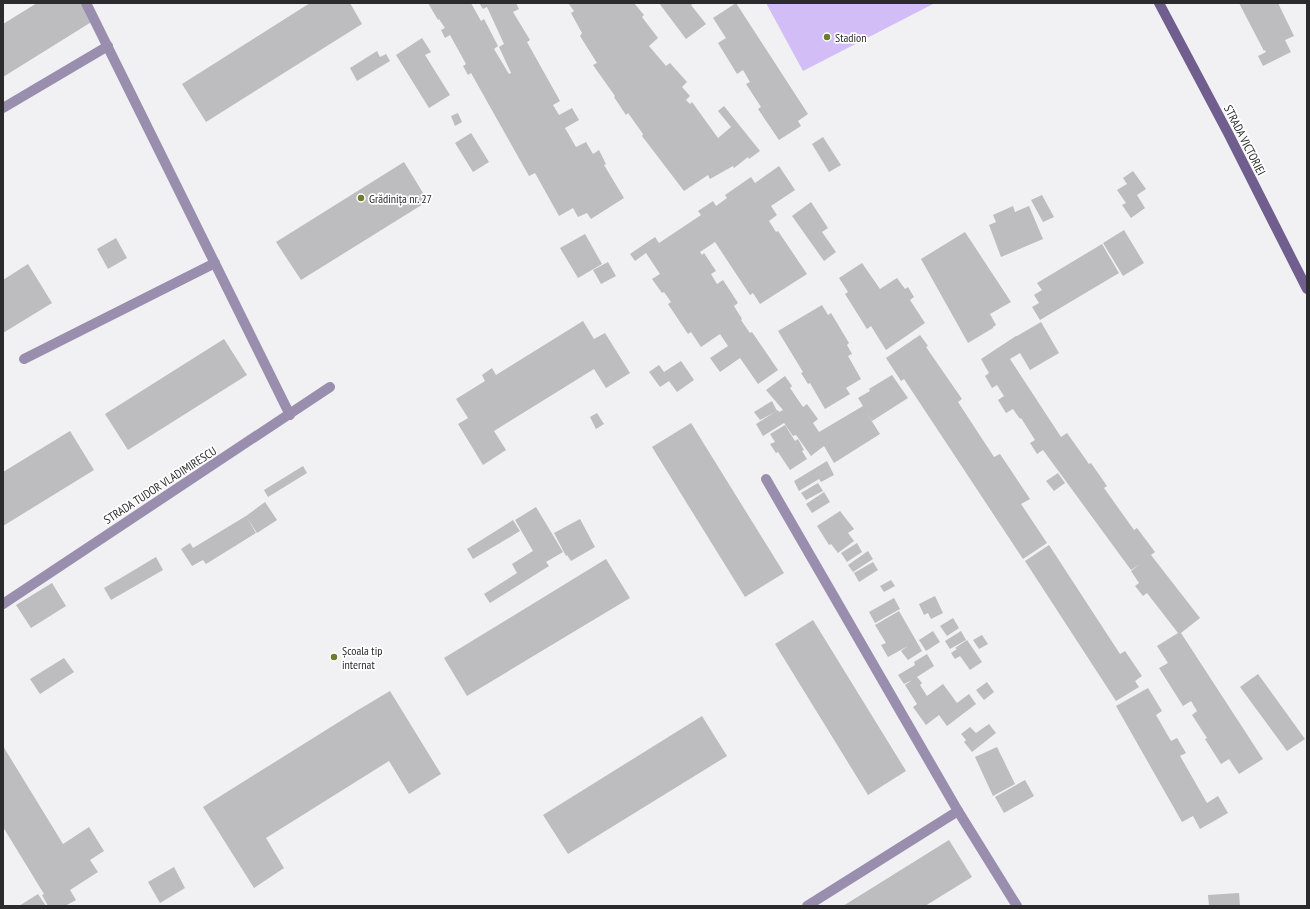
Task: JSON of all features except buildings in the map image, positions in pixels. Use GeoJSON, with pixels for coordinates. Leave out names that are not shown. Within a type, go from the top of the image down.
{"type":"FeatureCollection","features":[{"type":"Feature","properties":{"kind":"street"},"geometry":{"type":"LineString","coordinates":[[86,3],[290,415]]}},
{"type":"Feature","properties":{"kind":"street","name":"STRADA VICTORIEI"},"geometry":{"type":"LineString","coordinates":[[1159,3],[1228,133],[1307,289]]}},
{"type":"Feature","properties":{"kind":"street"},"geometry":{"type":"LineString","coordinates":[[3,108],[108,46]]}},
{"type":"Feature","properties":{"kind":"street"},"geometry":{"type":"LineString","coordinates":[[24,359],[215,263]]}},
{"type":"Feature","properties":{"kind":"street","name":"STRADA TUDOR VLADIMIRESCU"},"geometry":{"type":"LineString","coordinates":[[3,604],[290,415],[330,387]]}},
{"type":"Feature","properties":{"kind":"street"},"geometry":{"type":"LineString","coordinates":[[766,479],[958,812],[1017,906]]}},
{"type":"Feature","properties":{"kind":"street"},"geometry":{"type":"LineString","coordinates":[[807,906],[958,812]]}},
{"type":"Feature","properties":{"kind":"shaded area","name":"Stadion"},"geometry":{"type":"Polygon","coordinates":[[[766,3],[935,3],[803,71],[766,3]]]}},
{"type":"Feature","properties":{"kind":"place","name":"Stadion"},"geometry":{"type":"Point","coordinates":[827,37]}},
{"type":"Feature","properties":{"kind":"place","name":"Grădinița nr. 27"},"geometry":{"type":"Point","coordinates":[361,198]}},
{"type":"Feature","properties":{"kind":"place","name":"Școala tip internat"},"geometry":{"type":"Point","coordinates":[334,657]}}]}
